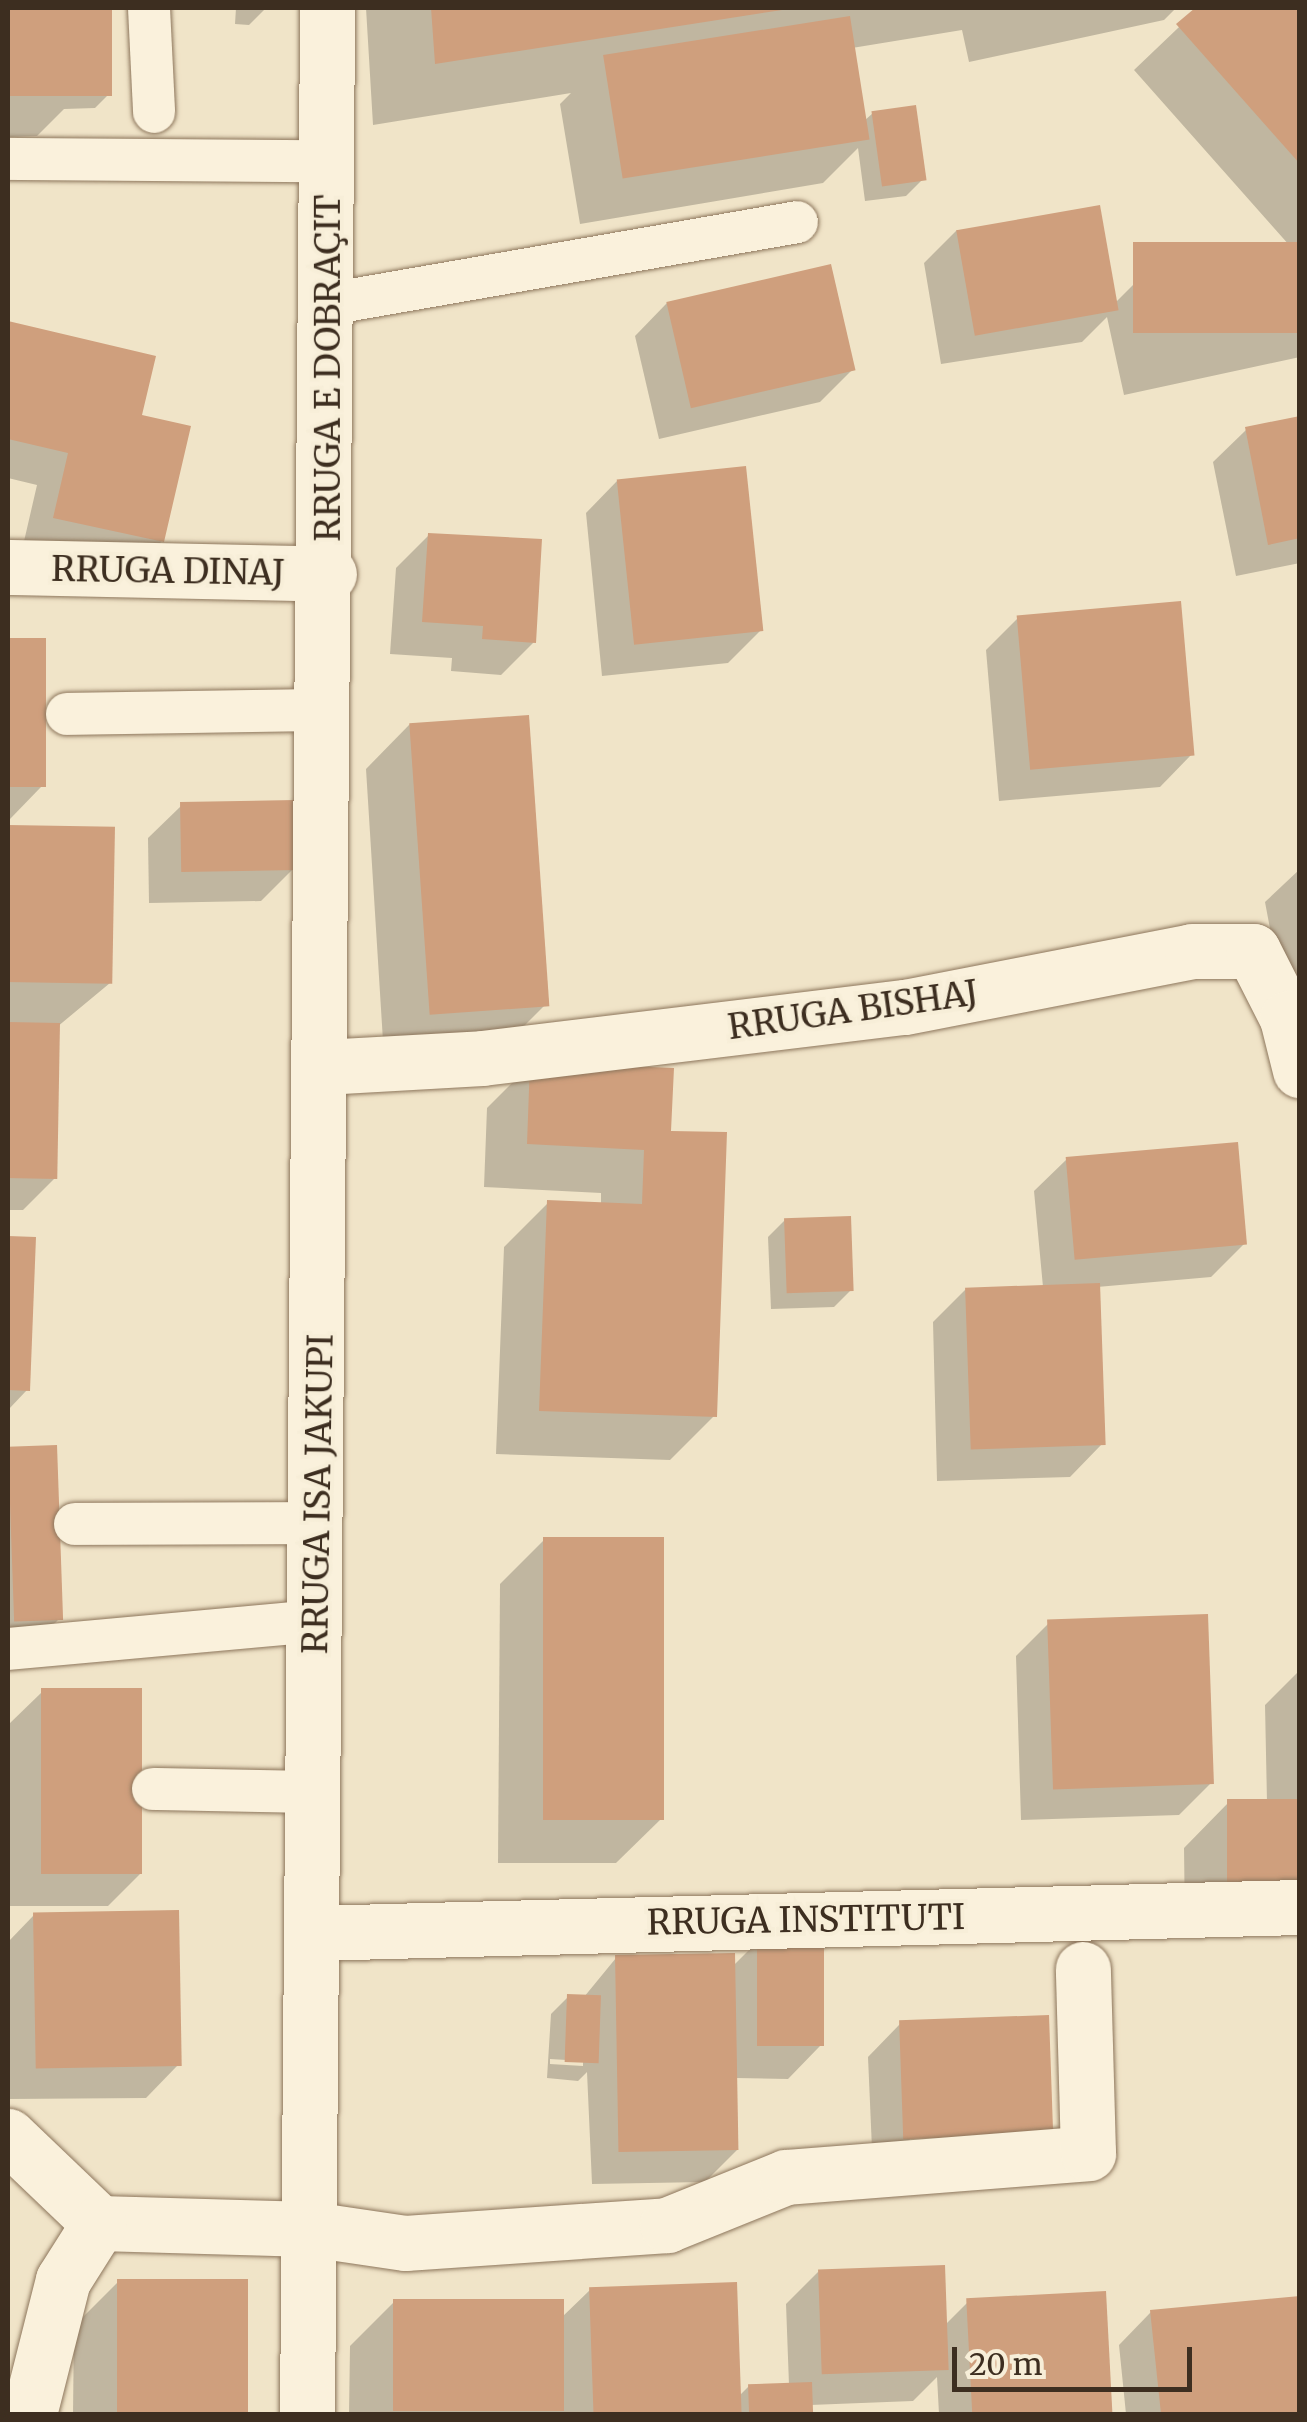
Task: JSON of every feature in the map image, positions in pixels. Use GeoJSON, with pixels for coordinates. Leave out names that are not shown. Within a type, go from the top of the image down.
{"type":"FeatureCollection","features":[{"type":"Feature","properties":{"kind":"street","name":"RRUGA E DOBRAÇIT"},"geometry":{"type":"LineString","coordinates":[[327,8],[328,574]]}},
{"type":"Feature","properties":{"kind":"street","name":"RRUGA DINAJ"},"geometry":{"type":"LineString","coordinates":[[8,567],[328,574]]}},
{"type":"Feature","properties":{"kind":"street","name":"RRUGA ISA JAKUPI"},"geometry":{"type":"LineString","coordinates":[[308,2414],[328,574]]}},
{"type":"Feature","properties":{"kind":"street","name":"RRUGA BISHAJ"},"geometry":{"type":"LineString","coordinates":[[323,1067],[905,1007],[1192,951],[1254,951],[1287,1018],[1300,1070]]}},
{"type":"Feature","properties":{"kind":"street","name":"RRUGA INSTITUTI"},"geometry":{"type":"LineString","coordinates":[[313,1933],[1300,1907]]}},
{"type":"Feature","properties":{"kind":"street"},"geometry":{"type":"LineString","coordinates":[[8,2136],[99,2223],[310,2228],[405,2243],[667,2224],[786,2176],[1088,2152],[1083,1969]]}},
{"type":"Feature","properties":{"kind":"street"},"geometry":{"type":"LineString","coordinates":[[28,2414],[63,2280],[99,2223]]}},
{"type":"Feature","properties":{"kind":"lane"},"geometry":{"type":"LineString","coordinates":[[149,8],[154,112]]}},
{"type":"Feature","properties":{"kind":"lane","name":"RRUGA E DOBRAÇIT"},"geometry":{"type":"LineString","coordinates":[[8,159],[328,161]]}},
{"type":"Feature","properties":{"kind":"lane"},"geometry":{"type":"LineString","coordinates":[[328,304],[797,222]]}},
{"type":"Feature","properties":{"kind":"lane"},"geometry":{"type":"LineString","coordinates":[[66,714],[326,710]]}},
{"type":"Feature","properties":{"kind":"lane"},"geometry":{"type":"LineString","coordinates":[[74,1524],[318,1522]]}},
{"type":"Feature","properties":{"kind":"lane"},"geometry":{"type":"LineString","coordinates":[[8,1649],[317,1621]]}},
{"type":"Feature","properties":{"kind":"lane"},"geometry":{"type":"LineString","coordinates":[[153,1789],[315,1792]]}},
{"type":"Feature","properties":{"kind":"building"},"geometry":{"type":"Polygon","coordinates":[[[8,8],[112,8],[112,96],[8,96],[8,8]]]}},
{"type":"Feature","properties":{"kind":"building"},"geometry":{"type":"Polygon","coordinates":[[[431,8],[781,8],[782,10],[435,64],[431,8]]]}},
{"type":"Feature","properties":{"kind":"building"},"geometry":{"type":"Polygon","coordinates":[[[1195,8],[1300,8],[1300,164],[1176,24],[1195,8]]]}},
{"type":"Feature","properties":{"kind":"building"},"geometry":{"type":"Polygon","coordinates":[[[850,16],[870,139],[623,179],[603,55],[850,16]]]}},
{"type":"Feature","properties":{"kind":"building"},"geometry":{"type":"Polygon","coordinates":[[[916,105],[927,180],[882,187],[871,111],[916,105]]]}},
{"type":"Feature","properties":{"kind":"building"},"geometry":{"type":"Polygon","coordinates":[[[1100,205],[1119,310],[975,336],[956,230],[1100,205]]]}},
{"type":"Feature","properties":{"kind":"building"},"geometry":{"type":"Polygon","coordinates":[[[1133,242],[1300,242],[1300,333],[1133,333],[1133,242]]]}},
{"type":"Feature","properties":{"kind":"building"},"geometry":{"type":"Polygon","coordinates":[[[831,264],[856,370],[691,408],[666,302],[831,264]]]}},
{"type":"Feature","properties":{"kind":"building"},"geometry":{"type":"Polygon","coordinates":[[[8,321],[156,356],[142,415],[191,426],[164,542],[53,518],[68,453],[8,439],[8,321]]]}},
{"type":"Feature","properties":{"kind":"building"},"geometry":{"type":"Polygon","coordinates":[[[1300,416],[1300,538],[1268,545],[1245,427],[1300,416]]]}},
{"type":"Feature","properties":{"kind":"building"},"geometry":{"type":"Polygon","coordinates":[[[746,466],[763,631],[634,645],[617,480],[746,466]]]}},
{"type":"Feature","properties":{"kind":"building"},"geometry":{"type":"Polygon","coordinates":[[[428,533],[542,539],[536,643],[482,639],[483,626],[422,622],[428,533]]]}},
{"type":"Feature","properties":{"kind":"building"},"geometry":{"type":"Polygon","coordinates":[[[1181,601],[1195,755],[1030,770],[1017,615],[1181,601]]]}},
{"type":"Feature","properties":{"kind":"building"},"geometry":{"type":"Polygon","coordinates":[[[8,638],[46,638],[46,787],[8,787],[8,638]]]}},
{"type":"Feature","properties":{"kind":"building"},"geometry":{"type":"Polygon","coordinates":[[[529,715],[549,1006],[430,1015],[409,723],[529,715]]]}},
{"type":"Feature","properties":{"kind":"building"},"geometry":{"type":"Polygon","coordinates":[[[295,800],[296,870],[181,872],[180,802],[295,800]]]}},
{"type":"Feature","properties":{"kind":"building"},"geometry":{"type":"Polygon","coordinates":[[[8,825],[115,827],[112,984],[8,982],[8,825]]]}},
{"type":"Feature","properties":{"kind":"building"},"geometry":{"type":"Polygon","coordinates":[[[8,1022],[60,1023],[57,1179],[8,1178],[8,1022]]]}},
{"type":"Feature","properties":{"kind":"building"},"geometry":{"type":"Polygon","coordinates":[[[530,1062],[674,1068],[671,1131],[727,1132],[717,1417],[539,1411],[547,1200],[642,1204],[644,1150],[527,1144],[530,1062]]]}},
{"type":"Feature","properties":{"kind":"building"},"geometry":{"type":"Polygon","coordinates":[[[1238,1142],[1247,1245],[1075,1260],[1066,1157],[1238,1142]]]}},
{"type":"Feature","properties":{"kind":"building"},"geometry":{"type":"Polygon","coordinates":[[[851,1216],[854,1291],[787,1293],[784,1218],[851,1216]]]}},
{"type":"Feature","properties":{"kind":"building"},"geometry":{"type":"Polygon","coordinates":[[[8,1236],[36,1237],[30,1391],[8,1390],[8,1236]]]}},
{"type":"Feature","properties":{"kind":"building"},"geometry":{"type":"Polygon","coordinates":[[[1100,1283],[1106,1445],[971,1450],[965,1288],[1100,1283]]]}},
{"type":"Feature","properties":{"kind":"building"},"geometry":{"type":"Polygon","coordinates":[[[57,1445],[63,1620],[14,1622],[8,1447],[57,1445]]]}},
{"type":"Feature","properties":{"kind":"building"},"geometry":{"type":"Polygon","coordinates":[[[543,1537],[664,1537],[664,1820],[543,1820],[543,1537]]]}},
{"type":"Feature","properties":{"kind":"building"},"geometry":{"type":"Polygon","coordinates":[[[1208,1614],[1214,1784],[1053,1790],[1047,1620],[1208,1614]]]}},
{"type":"Feature","properties":{"kind":"building"},"geometry":{"type":"Polygon","coordinates":[[[41,1688],[142,1688],[142,1874],[41,1874],[41,1688]]]}},
{"type":"Feature","properties":{"kind":"building"},"geometry":{"type":"Polygon","coordinates":[[[1227,1799],[1300,1799],[1300,1883],[1227,1883],[1227,1799]]]}},
{"type":"Feature","properties":{"kind":"building"},"geometry":{"type":"Polygon","coordinates":[[[179,1910],[182,2066],[36,2069],[33,1913],[179,1910]]]}},
{"type":"Feature","properties":{"kind":"building"},"geometry":{"type":"Polygon","coordinates":[[[757,1938],[824,1938],[824,2046],[757,2046],[757,1938]]]}},
{"type":"Feature","properties":{"kind":"building"},"geometry":{"type":"Polygon","coordinates":[[[735,1953],[738,2150],[618,2152],[615,1955],[735,1953]]]}},
{"type":"Feature","properties":{"kind":"building"},"geometry":{"type":"Polygon","coordinates":[[[567,1994],[601,1995],[599,2063],[565,2062],[567,1994]]]}},
{"type":"Feature","properties":{"kind":"building"},"geometry":{"type":"Polygon","coordinates":[[[1049,2015],[1053,2134],[903,2139],[899,2020],[1049,2015]]]}},
{"type":"Feature","properties":{"kind":"building"},"geometry":{"type":"Polygon","coordinates":[[[945,2265],[949,2370],[822,2374],[818,2269],[945,2265]]]}},
{"type":"Feature","properties":{"kind":"building"},"geometry":{"type":"Polygon","coordinates":[[[117,2279],[248,2279],[248,2414],[117,2414],[117,2279]]]}},
{"type":"Feature","properties":{"kind":"building"},"geometry":{"type":"Polygon","coordinates":[[[737,2282],[742,2414],[594,2414],[589,2287],[737,2282]]]}},
{"type":"Feature","properties":{"kind":"building"},"geometry":{"type":"Polygon","coordinates":[[[1106,2291],[1112,2414],[972,2414],[966,2298],[1106,2291]]]}},
{"type":"Feature","properties":{"kind":"building"},"geometry":{"type":"Polygon","coordinates":[[[1300,2296],[1300,2414],[1161,2414],[1150,2310],[1300,2296]]]}},
{"type":"Feature","properties":{"kind":"building"},"geometry":{"type":"Polygon","coordinates":[[[393,2299],[564,2299],[564,2411],[393,2411],[393,2299]]]}},
{"type":"Feature","properties":{"kind":"building"},"geometry":{"type":"Polygon","coordinates":[[[812,2382],[813,2414],[749,2414],[748,2384],[812,2382]]]}}]}
